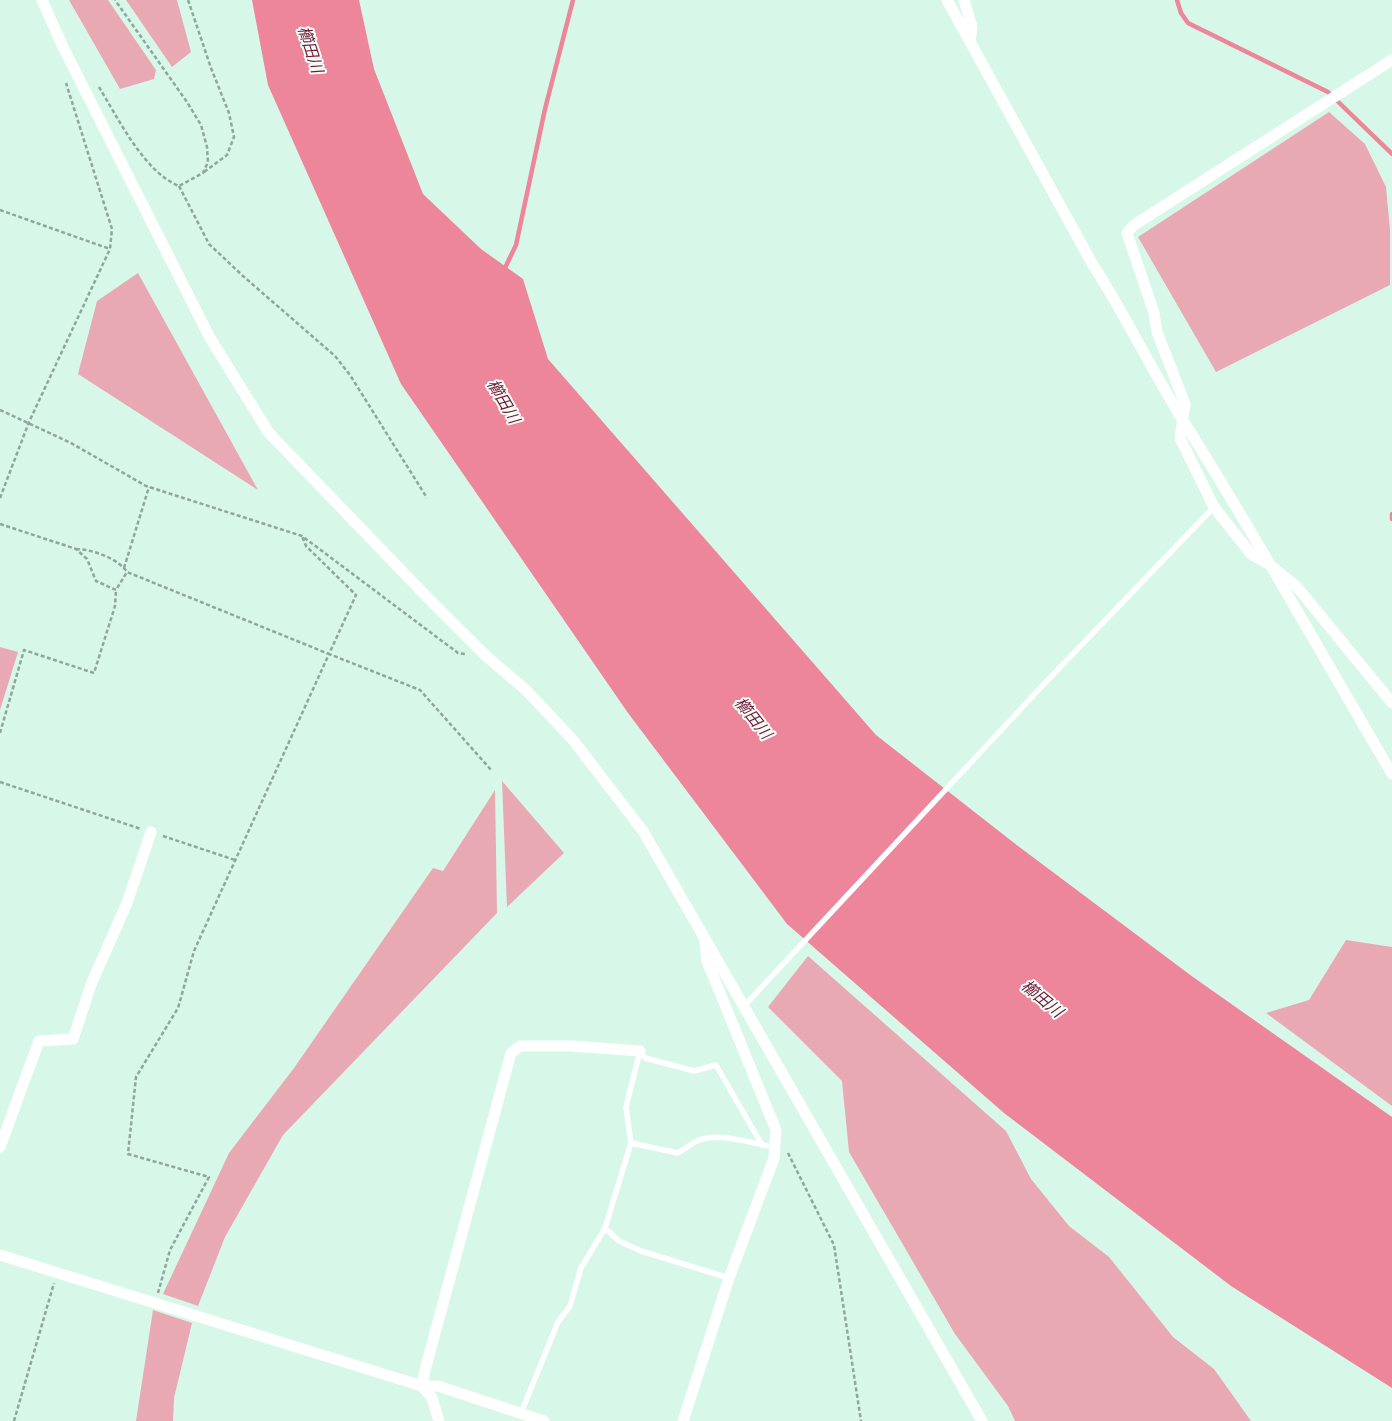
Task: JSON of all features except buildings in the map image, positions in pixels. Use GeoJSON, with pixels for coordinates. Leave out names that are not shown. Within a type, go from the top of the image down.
{"type":"FeatureCollection","features":[{"type":"Feature","properties":{"kind":"street"},"geometry":{"type":"LineString","coordinates":[[42,0],[63,47],[210,338],[269,433],[486,656],[526,690],[573,740],[643,831],[745,1005],[982,1421]]}},
{"type":"Feature","properties":{"kind":"street"},"geometry":{"type":"LineString","coordinates":[[947,0],[1093,265],[1120,307],[1184,422],[1213,466],[1392,774]]}},
{"type":"Feature","properties":{"kind":"street"},"geometry":{"type":"LineString","coordinates":[[964,0],[972,27],[970,41]]}},
{"type":"Feature","properties":{"kind":"street"},"geometry":{"type":"LineString","coordinates":[[1392,60],[1134,225],[1127,233],[1154,313],[1157,332],[1185,404],[1184,422],[1180,438],[1214,507],[1250,554],[1270,565],[1297,587],[1392,703]]}},
{"type":"Feature","properties":{"kind":"street"},"geometry":{"type":"LineString","coordinates":[[0,1148],[39,1041],[73,1039],[92,982],[127,903],[151,832]]}},
{"type":"Feature","properties":{"kind":"street"},"geometry":{"type":"LineString","coordinates":[[683,1421],[729,1278],[774,1158],[776,1147],[776,1130],[707,961],[705,937]]}},
{"type":"Feature","properties":{"kind":"street"},"geometry":{"type":"LineString","coordinates":[[422,1386],[511,1054],[520,1046],[572,1046],[640,1051]]}},
{"type":"Feature","properties":{"kind":"street"},"geometry":{"type":"LineString","coordinates":[[0,1255],[155,1301],[422,1386],[438,1386],[544,1421]]}},
{"type":"Feature","properties":{"kind":"street"},"geometry":{"type":"LineString","coordinates":[[422,1386],[432,1398],[439,1421]]}},
{"type":"Feature","properties":{"kind":"lane"},"geometry":{"type":"LineString","coordinates":[[745,1005],[997,735],[1214,507]]}},
{"type":"Feature","properties":{"kind":"lane"},"geometry":{"type":"LineString","coordinates":[[521,1413],[558,1322],[570,1306],[581,1268],[605,1228],[631,1143],[626,1107],[640,1051]]}},
{"type":"Feature","properties":{"kind":"lane"},"geometry":{"type":"LineString","coordinates":[[640,1051],[645,1058],[694,1071],[716,1065],[762,1145]]}},
{"type":"Feature","properties":{"kind":"lane"},"geometry":{"type":"LineString","coordinates":[[631,1143],[678,1153],[699,1140],[713,1138],[731,1138],[776,1147]]}},
{"type":"Feature","properties":{"kind":"lane"},"geometry":{"type":"LineString","coordinates":[[605,1228],[619,1241],[641,1251],[729,1278]]}},
{"type":"Feature","properties":{"kind":"path"},"geometry":{"type":"LineString","coordinates":[[115,0],[188,102],[201,125],[208,162],[203,173]]}},
{"type":"Feature","properties":{"kind":"path"},"geometry":{"type":"LineString","coordinates":[[179,186],[203,173],[227,155],[234,137],[229,113],[211,68],[188,0]]}},
{"type":"Feature","properties":{"kind":"path"},"geometry":{"type":"LineString","coordinates":[[0,498],[29,422],[110,248],[112,230],[65,79]]}},
{"type":"Feature","properties":{"kind":"path"},"geometry":{"type":"LineString","coordinates":[[98,86],[132,140],[151,164],[166,180],[179,186],[209,244],[242,276],[335,356],[350,375],[427,498]]}},
{"type":"Feature","properties":{"kind":"path"},"geometry":{"type":"LineString","coordinates":[[0,210],[110,248]]}},
{"type":"Feature","properties":{"kind":"path"},"geometry":{"type":"LineString","coordinates":[[0,410],[71,443],[149,487],[302,536],[458,653],[486,656]]}},
{"type":"Feature","properties":{"kind":"path"},"geometry":{"type":"LineString","coordinates":[[124,568],[149,487]]}},
{"type":"Feature","properties":{"kind":"path"},"geometry":{"type":"LineString","coordinates":[[0,524],[76,549],[84,549],[122,564],[127,572],[420,690],[492,771]]}},
{"type":"Feature","properties":{"kind":"path"},"geometry":{"type":"LineString","coordinates":[[155,1301],[170,1250],[209,1177],[128,1154],[136,1077],[178,1008],[194,951],[356,595],[306,546],[302,536]]}},
{"type":"Feature","properties":{"kind":"path"},"geometry":{"type":"LineString","coordinates":[[76,549],[87,558],[96,581],[116,590]]}},
{"type":"Feature","properties":{"kind":"path"},"geometry":{"type":"LineString","coordinates":[[0,733],[24,650],[94,673],[115,606],[116,590],[127,572]]}},
{"type":"Feature","properties":{"kind":"path"},"geometry":{"type":"LineString","coordinates":[[0,782],[235,860]]}},
{"type":"Feature","properties":{"kind":"path"},"geometry":{"type":"LineString","coordinates":[[776,1130],[834,1245],[861,1421]]}},
{"type":"Feature","properties":{"kind":"path"},"geometry":{"type":"LineString","coordinates":[[14,1421],[57,1272]]}},
{"type":"Feature","properties":{"kind":"shaded area"},"geometry":{"type":"Polygon","coordinates":[[[69,0],[108,0],[156,70],[154,79],[120,89],[69,0]]]}},
{"type":"Feature","properties":{"kind":"shaded area"},"geometry":{"type":"Polygon","coordinates":[[[126,0],[177,0],[191,52],[172,67],[126,0]]]}},
{"type":"Feature","properties":{"kind":"shaded area"},"geometry":{"type":"Polygon","coordinates":[[[1329,112],[1365,144],[1386,187],[1390,230],[1390,285],[1216,372],[1138,237],[1329,112]]]}},
{"type":"Feature","properties":{"kind":"shaded area"},"geometry":{"type":"Polygon","coordinates":[[[138,273],[258,490],[78,374],[97,301],[138,273]]]}},
{"type":"Feature","properties":{"kind":"shaded area"},"geometry":{"type":"Polygon","coordinates":[[[0,647],[18,652],[0,710],[0,647]]]}},
{"type":"Feature","properties":{"kind":"shaded area"},"geometry":{"type":"Polygon","coordinates":[[[502,781],[564,853],[507,907],[502,781]]]}},
{"type":"Feature","properties":{"kind":"shaded area"},"geometry":{"type":"Polygon","coordinates":[[[495,790],[497,913],[283,1135],[225,1237],[198,1306],[163,1294],[229,1153],[294,1068],[433,868],[443,871],[495,790]]]}},
{"type":"Feature","properties":{"kind":"shaded area"},"geometry":{"type":"Polygon","coordinates":[[[1346,940],[1392,947],[1392,1106],[1266,1013],[1309,1000],[1346,940]]]}},
{"type":"Feature","properties":{"kind":"shaded area"},"geometry":{"type":"Polygon","coordinates":[[[808,956],[1006,1131],[1031,1179],[1069,1226],[1109,1257],[1173,1337],[1214,1369],[1251,1421],[1015,1421],[1008,1406],[955,1334],[849,1152],[842,1081],[768,1007],[808,956]]]}},
{"type":"Feature","properties":{"kind":"shaded area"},"geometry":{"type":"Polygon","coordinates":[[[153,1310],[192,1323],[174,1398],[173,1421],[136,1421],[153,1310]]]}},
{"type":"Feature","properties":{"kind":"water","name":"櫛田川"},"geometry":{"type":"Polygon","coordinates":[[[252,0],[359,0],[374,69],[423,194],[481,249],[523,279],[548,359],[876,735],[1018,846],[1193,977],[1392,1117],[1392,1388],[1231,1286],[1004,1113],[787,924],[628,713],[401,384],[268,85],[252,0]]]}},
{"type":"Feature","properties":{"kind":"waterway"},"geometry":{"type":"LineString","coordinates":[[503,272],[516,245],[545,109],[573,0]]}},
{"type":"Feature","properties":{"kind":"waterway"},"geometry":{"type":"LineString","coordinates":[[1177,0],[1181,13],[1188,23],[1328,92],[1392,154]]}},
{"type":"Feature","properties":{"kind":"waterway"},"geometry":{"type":"LineString","coordinates":[[1392,514],[1392,519]]}}]}
